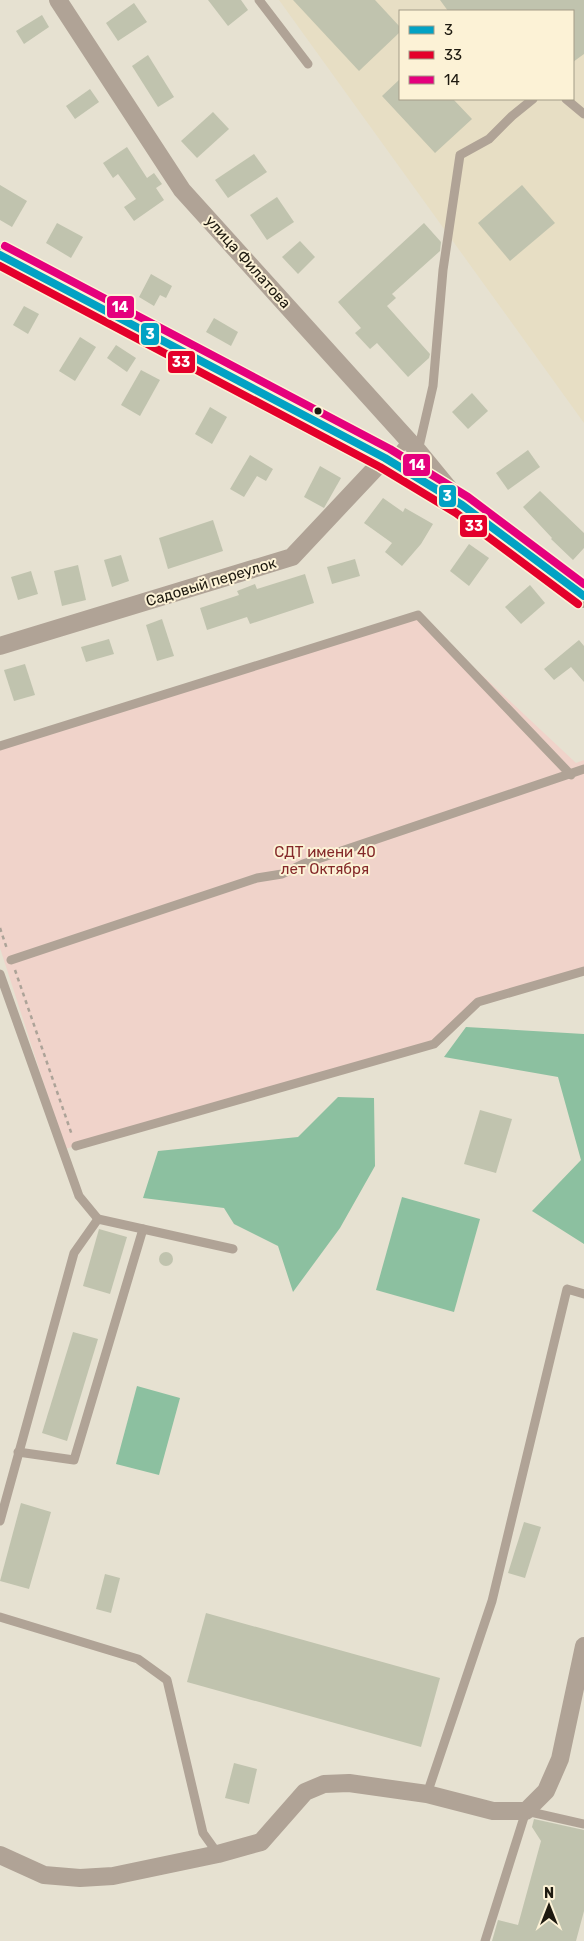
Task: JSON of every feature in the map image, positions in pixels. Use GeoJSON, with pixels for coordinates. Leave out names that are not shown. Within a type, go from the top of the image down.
{"type":"FeatureCollection","features":[{"type":"Feature","properties":{"kind":"main road"},"geometry":{"type":"LineString","coordinates":[[0,255],[388,459],[462,505],[584,596]]}},
{"type":"Feature","properties":{"kind":"street","name":"улица Филатова"},"geometry":{"type":"LineString","coordinates":[[58,0],[182,190],[413,445],[462,505]]}},
{"type":"Feature","properties":{"kind":"street","name":"Садовый переулок"},"geometry":{"type":"LineString","coordinates":[[0,646],[292,557],[388,459]]}},
{"type":"Feature","properties":{"kind":"street"},"geometry":{"type":"LineString","coordinates":[[0,1855],[44,1875],[80,1878],[113,1876],[218,1854],[261,1842],[305,1792],[324,1784],[349,1783],[427,1794],[493,1811],[526,1811],[546,1791],[560,1759],[584,1646]]}},
{"type":"Feature","properties":{"kind":"lane"},"geometry":{"type":"LineString","coordinates":[[259,0],[308,64]]}},
{"type":"Feature","properties":{"kind":"lane"},"geometry":{"type":"LineString","coordinates":[[388,459],[413,445],[433,386],[443,270],[460,156],[489,139],[532,100]]}},
{"type":"Feature","properties":{"kind":"lane"},"geometry":{"type":"LineString","coordinates":[[567,100],[583,112]]}},
{"type":"Feature","properties":{"kind":"lane"},"geometry":{"type":"LineString","coordinates":[[0,746],[418,616],[571,775]]}},
{"type":"Feature","properties":{"kind":"lane"},"geometry":{"type":"LineString","coordinates":[[11,960],[257,878],[282,874],[303,864],[571,775],[584,769]]}},
{"type":"Feature","properties":{"kind":"lane"},"geometry":{"type":"LineString","coordinates":[[76,1146],[434,1044],[478,1002],[584,971]]}},
{"type":"Feature","properties":{"kind":"lane"},"geometry":{"type":"LineString","coordinates":[[0,974],[79,1196],[98,1219],[233,1249]]}},
{"type":"Feature","properties":{"kind":"lane"},"geometry":{"type":"LineString","coordinates":[[0,1521],[74,1253],[98,1219]]}},
{"type":"Feature","properties":{"kind":"lane"},"geometry":{"type":"LineString","coordinates":[[18,1452],[74,1460],[143,1229]]}},
{"type":"Feature","properties":{"kind":"lane"},"geometry":{"type":"LineString","coordinates":[[427,1794],[492,1601],[567,1289],[584,1294]]}},
{"type":"Feature","properties":{"kind":"lane"},"geometry":{"type":"LineString","coordinates":[[0,1618],[138,1659],[167,1680],[203,1833],[218,1854]]}},
{"type":"Feature","properties":{"kind":"lane"},"geometry":{"type":"LineString","coordinates":[[484,1941],[526,1811],[584,1824]]}},
{"type":"Feature","properties":{"kind":"path"},"geometry":{"type":"LineString","coordinates":[[0,928],[76,1146]]}},
{"type":"Feature","properties":{"kind":"shaded area"},"geometry":{"type":"Polygon","coordinates":[[[279,0],[584,0],[584,423],[279,0]]]}},
{"type":"Feature","properties":{"kind":"shaded area"},"geometry":{"type":"Polygon","coordinates":[[[466,1027],[584,1034],[584,1244],[532,1211],[581,1160],[558,1077],[444,1057],[466,1027]]]}},
{"type":"Feature","properties":{"kind":"shaded area"},"geometry":{"type":"Polygon","coordinates":[[[338,1097],[374,1098],[375,1166],[340,1228],[293,1292],[278,1246],[234,1224],[224,1208],[143,1198],[158,1151],[298,1137],[338,1097]]]}},
{"type":"Feature","properties":{"kind":"shaded area"},"geometry":{"type":"Polygon","coordinates":[[[402,1197],[480,1219],[454,1312],[376,1290],[402,1197]]]}},
{"type":"Feature","properties":{"kind":"shaded area"},"geometry":{"type":"Polygon","coordinates":[[[137,1386],[180,1398],[159,1475],[116,1464],[137,1386]]]}},
{"type":"Feature","properties":{"kind":"green space","name":"СДТ имени 40 лет Октября"},"geometry":{"type":"Polygon","coordinates":[[[418,615],[576,763],[584,760],[584,971],[478,1002],[434,1044],[65,1149],[0,948],[0,746],[418,615]]]}},
{"type":"Feature","properties":{"kind":"building"},"geometry":{"type":"Polygon","coordinates":[[[208,0],[241,0],[248,10],[228,26],[208,0]]]}},
{"type":"Feature","properties":{"kind":"building"},"geometry":{"type":"Polygon","coordinates":[[[293,0],[375,0],[399,26],[399,33],[359,71],[293,0]]]}},
{"type":"Feature","properties":{"kind":"building"},"geometry":{"type":"Polygon","coordinates":[[[440,0],[584,0],[584,54],[574,61],[574,10],[447,10],[440,0]]]}},
{"type":"Feature","properties":{"kind":"building"},"geometry":{"type":"Polygon","coordinates":[[[134,3],[147,22],[118,41],[106,23],[134,3]]]}},
{"type":"Feature","properties":{"kind":"building"},"geometry":{"type":"Polygon","coordinates":[[[42,15],[49,27],[24,44],[16,31],[42,15]]]}},
{"type":"Feature","properties":{"kind":"building"},"geometry":{"type":"Polygon","coordinates":[[[148,55],[174,97],[158,107],[132,66],[148,55]]]}},
{"type":"Feature","properties":{"kind":"building"},"geometry":{"type":"Polygon","coordinates":[[[399,80],[399,100],[454,100],[472,119],[435,153],[382,96],[399,80]]]}},
{"type":"Feature","properties":{"kind":"building"},"geometry":{"type":"Polygon","coordinates":[[[90,89],[99,102],[75,119],[66,106],[90,89]]]}},
{"type":"Feature","properties":{"kind":"building"},"geometry":{"type":"Polygon","coordinates":[[[213,112],[229,129],[197,158],[181,141],[213,112]]]}},
{"type":"Feature","properties":{"kind":"building"},"geometry":{"type":"Polygon","coordinates":[[[127,147],[147,178],[154,173],[162,184],[156,188],[164,200],[134,221],[124,207],[136,199],[118,174],[113,178],[103,163],[127,147]]]}},
{"type":"Feature","properties":{"kind":"building"},"geometry":{"type":"Polygon","coordinates":[[[254,154],[267,172],[228,198],[215,180],[254,154]]]}},
{"type":"Feature","properties":{"kind":"building"},"geometry":{"type":"Polygon","coordinates":[[[0,185],[27,201],[12,227],[0,220],[0,185]]]}},
{"type":"Feature","properties":{"kind":"building"},"geometry":{"type":"Polygon","coordinates":[[[522,185],[555,223],[510,261],[478,223],[522,185]]]}},
{"type":"Feature","properties":{"kind":"building"},"geometry":{"type":"Polygon","coordinates":[[[277,197],[294,222],[267,240],[250,215],[277,197]]]}},
{"type":"Feature","properties":{"kind":"building"},"geometry":{"type":"Polygon","coordinates":[[[57,223],[83,237],[71,258],[46,243],[57,223]]]}},
{"type":"Feature","properties":{"kind":"building"},"geometry":{"type":"Polygon","coordinates":[[[424,223],[441,242],[440,251],[392,294],[396,298],[387,306],[430,354],[429,358],[408,377],[377,343],[370,349],[355,333],[361,328],[338,302],[424,223]]]}},
{"type":"Feature","properties":{"kind":"building"},"geometry":{"type":"Polygon","coordinates":[[[300,241],[315,257],[298,274],[282,257],[300,241]]]}},
{"type":"Feature","properties":{"kind":"building"},"geometry":{"type":"Polygon","coordinates":[[[151,274],[172,286],[166,298],[160,295],[154,306],[139,297],[151,274]]]}},
{"type":"Feature","properties":{"kind":"building"},"geometry":{"type":"Polygon","coordinates":[[[24,306],[39,314],[28,334],[13,325],[24,306]]]}},
{"type":"Feature","properties":{"kind":"building"},"geometry":{"type":"Polygon","coordinates":[[[214,318],[238,332],[231,346],[206,332],[214,318]]]}},
{"type":"Feature","properties":{"kind":"building"},"geometry":{"type":"Polygon","coordinates":[[[80,337],[96,347],[75,381],[59,371],[80,337]]]}},
{"type":"Feature","properties":{"kind":"building"},"geometry":{"type":"Polygon","coordinates":[[[116,345],[136,358],[127,372],[107,358],[116,345]]]}},
{"type":"Feature","properties":{"kind":"building"},"geometry":{"type":"Polygon","coordinates":[[[141,370],[160,380],[140,416],[121,405],[141,370]]]}},
{"type":"Feature","properties":{"kind":"building"},"geometry":{"type":"Polygon","coordinates":[[[472,393],[488,411],[468,429],[452,412],[472,393]]]}},
{"type":"Feature","properties":{"kind":"building"},"geometry":{"type":"Polygon","coordinates":[[[210,407],[227,417],[212,444],[195,434],[210,407]]]}},
{"type":"Feature","properties":{"kind":"building"},"geometry":{"type":"Polygon","coordinates":[[[528,450],[540,467],[508,490],[496,473],[528,450]]]}},
{"type":"Feature","properties":{"kind":"building"},"geometry":{"type":"Polygon","coordinates":[[[250,455],[273,469],[266,481],[257,476],[244,497],[230,489],[250,455]]]}},
{"type":"Feature","properties":{"kind":"building"},"geometry":{"type":"Polygon","coordinates":[[[320,466],[341,478],[324,508],[304,497],[320,466]]]}},
{"type":"Feature","properties":{"kind":"building"},"geometry":{"type":"Polygon","coordinates":[[[540,491],[584,533],[584,548],[573,560],[551,539],[523,507],[540,491]]]}},
{"type":"Feature","properties":{"kind":"building"},"geometry":{"type":"Polygon","coordinates":[[[383,498],[403,512],[405,508],[433,524],[421,544],[402,566],[385,552],[392,543],[364,523],[383,498]]]}},
{"type":"Feature","properties":{"kind":"building"},"geometry":{"type":"Polygon","coordinates":[[[213,520],[223,551],[168,569],[159,538],[213,520]]]}},
{"type":"Feature","properties":{"kind":"building"},"geometry":{"type":"Polygon","coordinates":[[[469,544],[489,558],[469,586],[450,571],[469,544]]]}},
{"type":"Feature","properties":{"kind":"building"},"geometry":{"type":"Polygon","coordinates":[[[121,555],[129,581],[112,587],[104,560],[121,555]]]}},
{"type":"Feature","properties":{"kind":"building"},"geometry":{"type":"Polygon","coordinates":[[[355,559],[360,576],[332,584],[327,567],[355,559]]]}},
{"type":"Feature","properties":{"kind":"building"},"geometry":{"type":"Polygon","coordinates":[[[78,565],[86,600],[62,606],[54,571],[78,565]]]}},
{"type":"Feature","properties":{"kind":"building"},"geometry":{"type":"Polygon","coordinates":[[[31,571],[38,594],[18,600],[11,577],[31,571]]]}},
{"type":"Feature","properties":{"kind":"building"},"geometry":{"type":"Polygon","coordinates":[[[305,574],[314,603],[250,624],[247,617],[207,630],[200,608],[239,595],[237,591],[255,584],[257,589],[305,574]]]}},
{"type":"Feature","properties":{"kind":"building"},"geometry":{"type":"Polygon","coordinates":[[[530,585],[545,603],[521,624],[505,607],[530,585]]]}},
{"type":"Feature","properties":{"kind":"building"},"geometry":{"type":"Polygon","coordinates":[[[162,619],[174,656],[157,661],[146,625],[162,619]]]}},
{"type":"Feature","properties":{"kind":"building"},"geometry":{"type":"Polygon","coordinates":[[[109,639],[114,654],[86,662],[81,647],[109,639]]]}},
{"type":"Feature","properties":{"kind":"building"},"geometry":{"type":"Polygon","coordinates":[[[579,640],[584,646],[584,682],[571,667],[554,680],[544,669],[579,640]]]}},
{"type":"Feature","properties":{"kind":"building"},"geometry":{"type":"Polygon","coordinates":[[[25,664],[35,695],[14,701],[4,670],[25,664]]]}},
{"type":"Feature","properties":{"kind":"building"},"geometry":{"type":"Polygon","coordinates":[[[480,1110],[512,1119],[496,1173],[464,1164],[480,1110]]]}},
{"type":"Feature","properties":{"kind":"building"},"geometry":{"type":"Polygon","coordinates":[[[99,1229],[127,1237],[110,1294],[83,1286],[99,1229]]]}},
{"type":"Feature","properties":{"kind":"building"},"geometry":{"type":"Polygon","coordinates":[[[166,1252],[171,1254],[173,1259],[171,1264],[166,1266],[161,1264],[159,1259],[161,1254],[166,1252]]]}},
{"type":"Feature","properties":{"kind":"building"},"geometry":{"type":"Polygon","coordinates":[[[73,1332],[98,1339],[67,1441],[42,1433],[73,1332]]]}},
{"type":"Feature","properties":{"kind":"building"},"geometry":{"type":"Polygon","coordinates":[[[21,1503],[51,1512],[29,1589],[0,1581],[21,1503]]]}},
{"type":"Feature","properties":{"kind":"building"},"geometry":{"type":"Polygon","coordinates":[[[524,1522],[541,1527],[525,1578],[508,1573],[524,1522]]]}},
{"type":"Feature","properties":{"kind":"building"},"geometry":{"type":"Polygon","coordinates":[[[105,1574],[120,1578],[111,1613],[96,1609],[105,1574]]]}},
{"type":"Feature","properties":{"kind":"building"},"geometry":{"type":"Polygon","coordinates":[[[206,1613],[440,1678],[421,1747],[187,1682],[206,1613]]]}},
{"type":"Feature","properties":{"kind":"building"},"geometry":{"type":"Polygon","coordinates":[[[234,1763],[257,1769],[249,1804],[225,1798],[234,1763]]]}},
{"type":"Feature","properties":{"kind":"building"},"geometry":{"type":"Polygon","coordinates":[[[534,1819],[584,1830],[584,1911],[576,1941],[492,1941],[498,1920],[518,1925],[541,1841],[532,1827],[534,1819]]]}},
{"type":"Feature","properties":{"kind":"transit line","name":"14"},"geometry":{"type":"LineString","coordinates":[[5,246],[390,449],[468,497],[584,584]]}},
{"type":"Feature","properties":{"kind":"transit line","name":"3"},"geometry":{"type":"LineString","coordinates":[[0,255],[385,458],[462,505],[584,596]]}},
{"type":"Feature","properties":{"kind":"transit line","name":"33"},"geometry":{"type":"LineString","coordinates":[[0,266],[380,467],[456,513],[578,604]]}}]}
